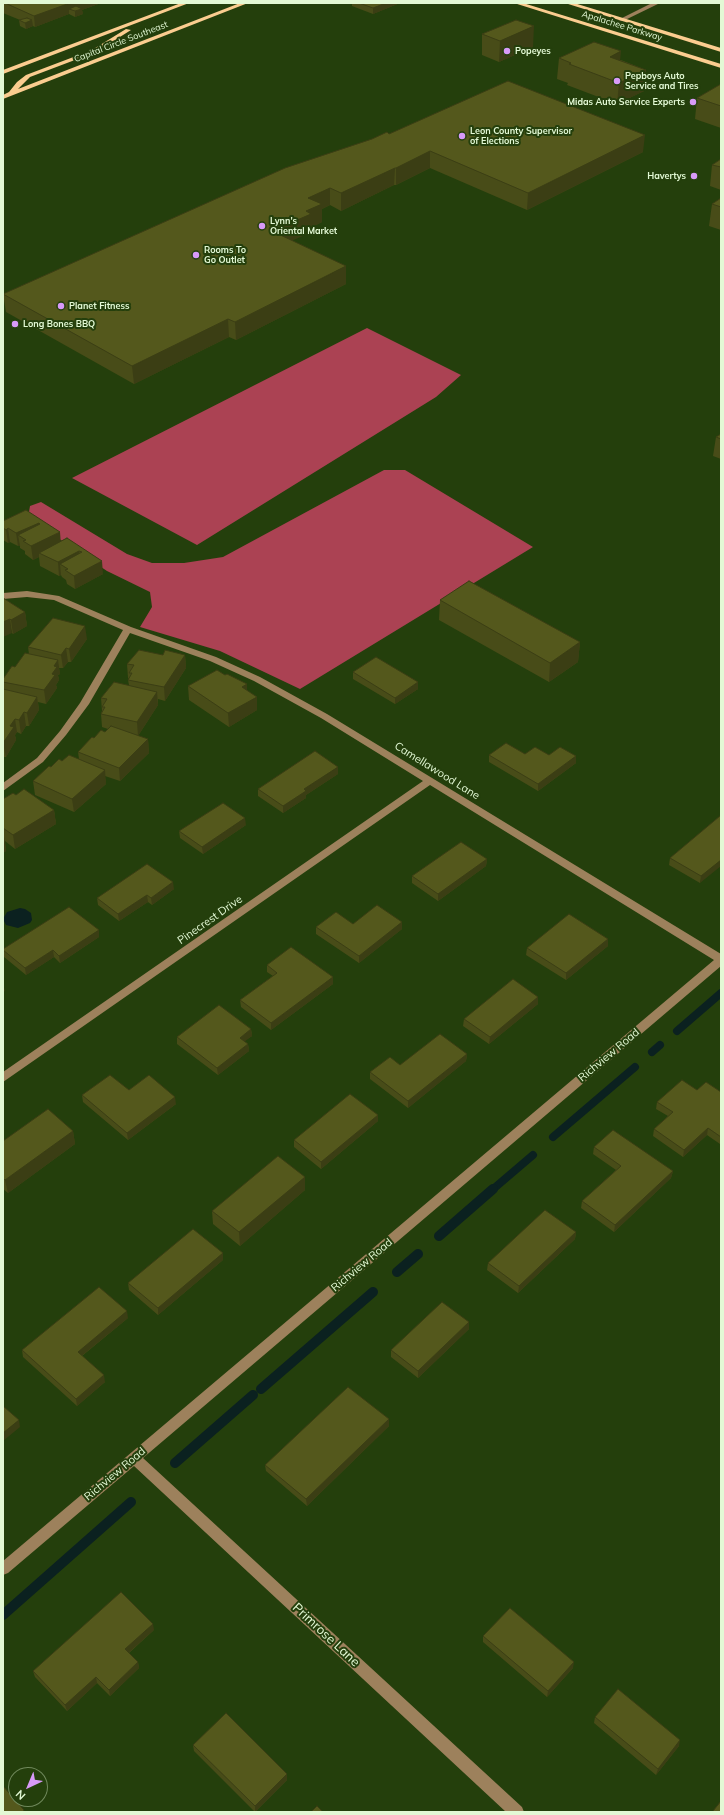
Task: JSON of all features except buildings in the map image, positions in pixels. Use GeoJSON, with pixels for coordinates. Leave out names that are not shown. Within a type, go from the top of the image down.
{"type":"FeatureCollection","features":[{"type":"Feature","properties":{"kind":"main road","name":"Capital Circle Southeast"},"geometry":{"type":"LineString","coordinates":[[3,72],[186,3]]}},
{"type":"Feature","properties":{"kind":"main road","name":"Capital Circle Southeast"},"geometry":{"type":"LineString","coordinates":[[3,97],[245,3]]}},
{"type":"Feature","properties":{"kind":"main road","name":"Apalachee Parkway"},"geometry":{"type":"LineString","coordinates":[[517,3],[721,66]]}},
{"type":"Feature","properties":{"kind":"main road","name":"Apalachee Parkway"},"geometry":{"type":"LineString","coordinates":[[568,3],[721,50]]}},
{"type":"Feature","properties":{"kind":"main road"},"geometry":{"type":"LineString","coordinates":[[12,93],[19,83],[28,76],[94,51],[148,18]]}},
{"type":"Feature","properties":{"kind":"main road"},"geometry":{"type":"LineString","coordinates":[[614,32],[653,29]]}},
{"type":"Feature","properties":{"kind":"street"},"geometry":{"type":"LineString","coordinates":[[621,20],[657,3]]}},
{"type":"Feature","properties":{"kind":"street","name":"Camellawood Lane"},"geometry":{"type":"LineString","coordinates":[[3,596],[27,594],[56,598],[128,629],[213,658],[257,679],[324,716],[721,960]]}},
{"type":"Feature","properties":{"kind":"street"},"geometry":{"type":"LineString","coordinates":[[3,788],[40,760],[63,733],[84,704],[128,629]]}},
{"type":"Feature","properties":{"kind":"street","name":"Pinecrest Drive"},"geometry":{"type":"LineString","coordinates":[[3,1078],[430,781]]}},
{"type":"Feature","properties":{"kind":"street","name":"Richview Road"},"geometry":{"type":"LineString","coordinates":[[3,1569],[721,960]]}},
{"type":"Feature","properties":{"kind":"street","name":"Primrose Lane"},"geometry":{"type":"LineString","coordinates":[[134,1458],[517,1812]]}},
{"type":"Feature","properties":{"kind":"shaded area"},"geometry":{"type":"Polygon","coordinates":[[[367,328],[461,375],[436,397],[197,545],[72,478],[367,328]]]}},
{"type":"Feature","properties":{"kind":"shaded area"},"geometry":{"type":"Polygon","coordinates":[[[384,470],[405,470],[533,547],[300,689],[220,651],[140,627],[152,607],[150,592],[107,571],[28,518],[30,506],[41,502],[127,554],[152,563],[184,563],[223,557],[384,470]]]}},
{"type":"Feature","properties":{"kind":"water"},"geometry":{"type":"Polygon","coordinates":[[[20,908],[31,913],[32,920],[30,923],[18,928],[6,925],[3,919],[7,912],[20,908]]]}},
{"type":"Feature","properties":{"kind":"waterway"},"geometry":{"type":"LineString","coordinates":[[677,1031],[721,993]]}},
{"type":"Feature","properties":{"kind":"waterway"},"geometry":{"type":"LineString","coordinates":[[652,1052],[660,1045]]}},
{"type":"Feature","properties":{"kind":"waterway"},"geometry":{"type":"LineString","coordinates":[[553,1137],[635,1067]]}},
{"type":"Feature","properties":{"kind":"waterway"},"geometry":{"type":"LineString","coordinates":[[492,1190],[533,1155]]}},
{"type":"Feature","properties":{"kind":"waterway"},"geometry":{"type":"LineString","coordinates":[[439,1236],[493,1189]]}},
{"type":"Feature","properties":{"kind":"waterway"},"geometry":{"type":"LineString","coordinates":[[397,1272],[418,1254]]}},
{"type":"Feature","properties":{"kind":"waterway"},"geometry":{"type":"LineString","coordinates":[[261,1389],[373,1292]]}},
{"type":"Feature","properties":{"kind":"waterway"},"geometry":{"type":"LineString","coordinates":[[175,1463],[253,1395]]}},
{"type":"Feature","properties":{"kind":"waterway"},"geometry":{"type":"LineString","coordinates":[[3,1615],[131,1502]]}},
{"type":"Feature","properties":{"kind":"place","name":"Popeyes"},"geometry":{"type":"Point","coordinates":[507,51]}},
{"type":"Feature","properties":{"kind":"place","name":"Pepboys Auto Service and Tires"},"geometry":{"type":"Point","coordinates":[617,81]}},
{"type":"Feature","properties":{"kind":"place","name":"Midas Auto Service Experts"},"geometry":{"type":"Point","coordinates":[693,102]}},
{"type":"Feature","properties":{"kind":"place","name":"Leon County Supervisor of Elections"},"geometry":{"type":"Point","coordinates":[462,136]}},
{"type":"Feature","properties":{"kind":"place","name":"Havertys"},"geometry":{"type":"Point","coordinates":[694,176]}},
{"type":"Feature","properties":{"kind":"place","name":"Lynn's Oriental Market"},"geometry":{"type":"Point","coordinates":[262,226]}},
{"type":"Feature","properties":{"kind":"place","name":"Rooms To Go Outlet"},"geometry":{"type":"Point","coordinates":[196,255]}},
{"type":"Feature","properties":{"kind":"place","name":"Planet Fitness"},"geometry":{"type":"Point","coordinates":[61,306]}},
{"type":"Feature","properties":{"kind":"place","name":"Long Bones BBQ"},"geometry":{"type":"Point","coordinates":[15,324]}}]}
